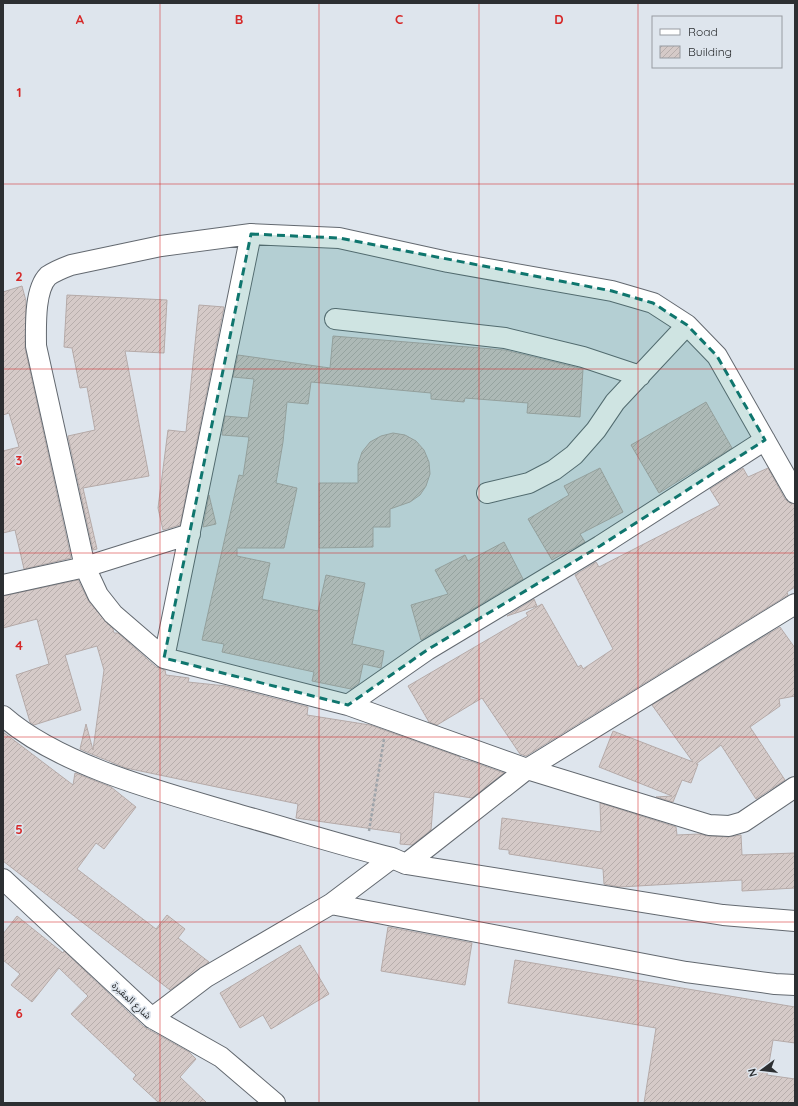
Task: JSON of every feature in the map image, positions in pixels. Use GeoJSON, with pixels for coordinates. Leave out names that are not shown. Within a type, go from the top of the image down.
{"type":"FeatureCollection","features":[{"type":"Feature","properties":{"kind":"street"},"geometry":{"type":"LineString","coordinates":[[164,658],[251,234]]}},
{"type":"Feature","properties":{"kind":"street"},"geometry":{"type":"LineString","coordinates":[[795,493],[717,356],[687,326],[653,303],[612,291],[448,262],[339,238],[251,234],[154,247],[71,266],[58,270],[47,277],[40,295],[36,311],[36,346],[85,567],[98,595],[112,614],[164,658],[348,705],[527,769],[709,825],[729,826],[743,822],[795,787]]}},
{"type":"Feature","properties":{"kind":"street"},"geometry":{"type":"LineString","coordinates":[[335,319],[505,338],[583,357],[640,376]]}},
{"type":"Feature","properties":{"kind":"street"},"geometry":{"type":"LineString","coordinates":[[487,492],[529,483],[554,470],[574,455],[596,430],[615,402],[687,326]]}},
{"type":"Feature","properties":{"kind":"street"},"geometry":{"type":"LineString","coordinates":[[348,705],[427,650],[600,546],[765,440]]}},
{"type":"Feature","properties":{"kind":"street"},"geometry":{"type":"LineString","coordinates":[[3,585],[85,567],[190,534]]}},
{"type":"Feature","properties":{"kind":"street"},"geometry":{"type":"LineString","coordinates":[[152,1018],[206,977],[331,904],[399,861],[527,769],[795,604]]}},
{"type":"Feature","properties":{"kind":"street"},"geometry":{"type":"LineString","coordinates":[[3,716],[14,725],[58,752],[112,774],[182,798],[399,861],[723,915],[795,921]]}},
{"type":"Feature","properties":{"kind":"street","name":"شارع المقبرة"},"geometry":{"type":"LineString","coordinates":[[3,879],[152,1018],[221,1057],[275,1103]]}},
{"type":"Feature","properties":{"kind":"street"},"geometry":{"type":"LineString","coordinates":[[331,904],[686,972],[775,984],[795,985]]}},
{"type":"Feature","properties":{"kind":"path"},"geometry":{"type":"LineString","coordinates":[[366,851],[387,720]]}},
{"type":"Feature","properties":{"kind":"highlighted area"},"geometry":{"type":"Polygon","coordinates":[[[251,234],[339,238],[612,291],[653,303],[687,325],[717,356],[765,440],[600,546],[427,650],[348,705],[164,658],[251,234]]]}},
{"type":"Feature","properties":{"kind":"building"},"geometry":{"type":"Polygon","coordinates":[[[22,286],[26,301],[25,348],[71,558],[24,569],[15,530],[3,533],[3,451],[19,447],[9,413],[3,415],[3,292],[22,286]]]}},
{"type":"Feature","properties":{"kind":"building"},"geometry":{"type":"Polygon","coordinates":[[[67,295],[167,300],[164,353],[125,351],[149,476],[83,488],[97,549],[93,550],[68,436],[95,430],[87,387],[80,388],[72,348],[64,347],[67,295]]]}},
{"type":"Feature","properties":{"kind":"building"},"geometry":{"type":"Polygon","coordinates":[[[199,305],[224,307],[180,525],[163,530],[158,508],[168,430],[186,432],[199,305]]]}},
{"type":"Feature","properties":{"kind":"building"},"geometry":{"type":"Polygon","coordinates":[[[333,336],[505,350],[583,369],[580,417],[527,413],[528,403],[465,398],[464,402],[431,399],[431,393],[311,382],[308,404],[287,402],[283,442],[276,483],[297,488],[284,548],[237,548],[237,556],[270,563],[262,599],[318,611],[326,575],[365,583],[352,644],[384,651],[381,668],[363,664],[359,683],[351,689],[312,681],[314,672],[222,652],[224,644],[202,640],[239,475],[243,476],[249,437],[222,435],[225,416],[248,418],[254,379],[233,377],[238,355],[330,368],[333,336]]]}},
{"type":"Feature","properties":{"kind":"building"},"geometry":{"type":"Polygon","coordinates":[[[706,402],[732,448],[659,493],[631,445],[706,402]]]}},
{"type":"Feature","properties":{"kind":"building"},"geometry":{"type":"Polygon","coordinates":[[[393,433],[405,435],[416,441],[424,450],[429,462],[430,474],[426,486],[420,495],[410,502],[390,509],[390,527],[373,527],[373,547],[319,548],[319,483],[358,483],[358,464],[362,452],[370,442],[381,436],[393,433]]]}},
{"type":"Feature","properties":{"kind":"building"},"geometry":{"type":"Polygon","coordinates":[[[600,468],[623,512],[580,534],[585,542],[552,560],[528,519],[569,495],[564,486],[600,468]]]}},
{"type":"Feature","properties":{"kind":"building"},"geometry":{"type":"Polygon","coordinates":[[[743,468],[748,477],[768,468],[785,499],[790,503],[795,504],[795,587],[787,592],[788,595],[526,756],[520,754],[482,698],[437,725],[429,722],[408,686],[528,616],[526,613],[542,604],[578,667],[581,665],[583,669],[613,649],[575,575],[596,562],[599,567],[720,505],[710,489],[743,468]]]}},
{"type":"Feature","properties":{"kind":"building"},"geometry":{"type":"Polygon","coordinates":[[[209,495],[216,524],[203,527],[209,495]]]}},
{"type":"Feature","properties":{"kind":"building"},"geometry":{"type":"Polygon","coordinates":[[[504,542],[523,579],[421,640],[411,605],[448,594],[435,570],[465,555],[468,561],[504,542]]]}},
{"type":"Feature","properties":{"kind":"building"},"geometry":{"type":"Polygon","coordinates":[[[78,580],[89,602],[113,629],[114,633],[118,633],[156,667],[165,670],[166,675],[189,678],[188,682],[226,686],[308,707],[307,715],[370,725],[460,757],[460,759],[504,773],[472,798],[434,792],[431,830],[412,845],[400,844],[401,833],[296,818],[298,804],[126,768],[80,749],[86,724],[93,750],[104,670],[97,646],[65,655],[81,710],[34,725],[30,722],[16,675],[49,664],[37,619],[3,628],[3,596],[78,580]]]}},
{"type":"Feature","properties":{"kind":"building"},"geometry":{"type":"Polygon","coordinates":[[[534,599],[537,606],[507,616],[534,599]]]}},
{"type":"Feature","properties":{"kind":"building"},"geometry":{"type":"Polygon","coordinates":[[[780,627],[795,648],[795,696],[779,699],[780,706],[750,727],[785,780],[756,799],[721,745],[696,764],[698,764],[691,783],[682,780],[673,802],[656,797],[672,796],[599,767],[613,731],[693,762],[652,705],[780,627]]]}},
{"type":"Feature","properties":{"kind":"building"},"geometry":{"type":"Polygon","coordinates":[[[3,732],[73,785],[75,773],[111,787],[136,807],[104,849],[96,843],[77,869],[156,929],[167,915],[185,929],[178,938],[209,962],[170,990],[3,861],[3,732]]]}},
{"type":"Feature","properties":{"kind":"building"},"geometry":{"type":"Polygon","coordinates":[[[600,803],[676,827],[677,835],[699,834],[728,837],[741,835],[742,855],[795,853],[795,888],[742,891],[742,880],[620,887],[604,884],[603,869],[509,854],[509,850],[499,849],[502,818],[601,832],[600,803]]]}},
{"type":"Feature","properties":{"kind":"building"},"geometry":{"type":"Polygon","coordinates":[[[17,916],[63,953],[64,951],[144,1027],[189,1052],[196,1059],[180,1077],[207,1103],[159,1103],[133,1079],[136,1075],[71,1014],[88,996],[59,968],[32,1002],[11,985],[20,974],[3,960],[3,934],[17,916]]]}},
{"type":"Feature","properties":{"kind":"building"},"geometry":{"type":"Polygon","coordinates":[[[388,927],[472,943],[465,985],[381,971],[388,927]]]}},
{"type":"Feature","properties":{"kind":"building"},"geometry":{"type":"Polygon","coordinates":[[[300,945],[329,994],[271,1029],[263,1015],[240,1028],[220,993],[300,945]]]}},
{"type":"Feature","properties":{"kind":"building"},"geometry":{"type":"Polygon","coordinates":[[[515,960],[795,1007],[795,1043],[773,1040],[767,1075],[795,1079],[795,1103],[644,1103],[656,1028],[508,1003],[515,960]]]}}]}
